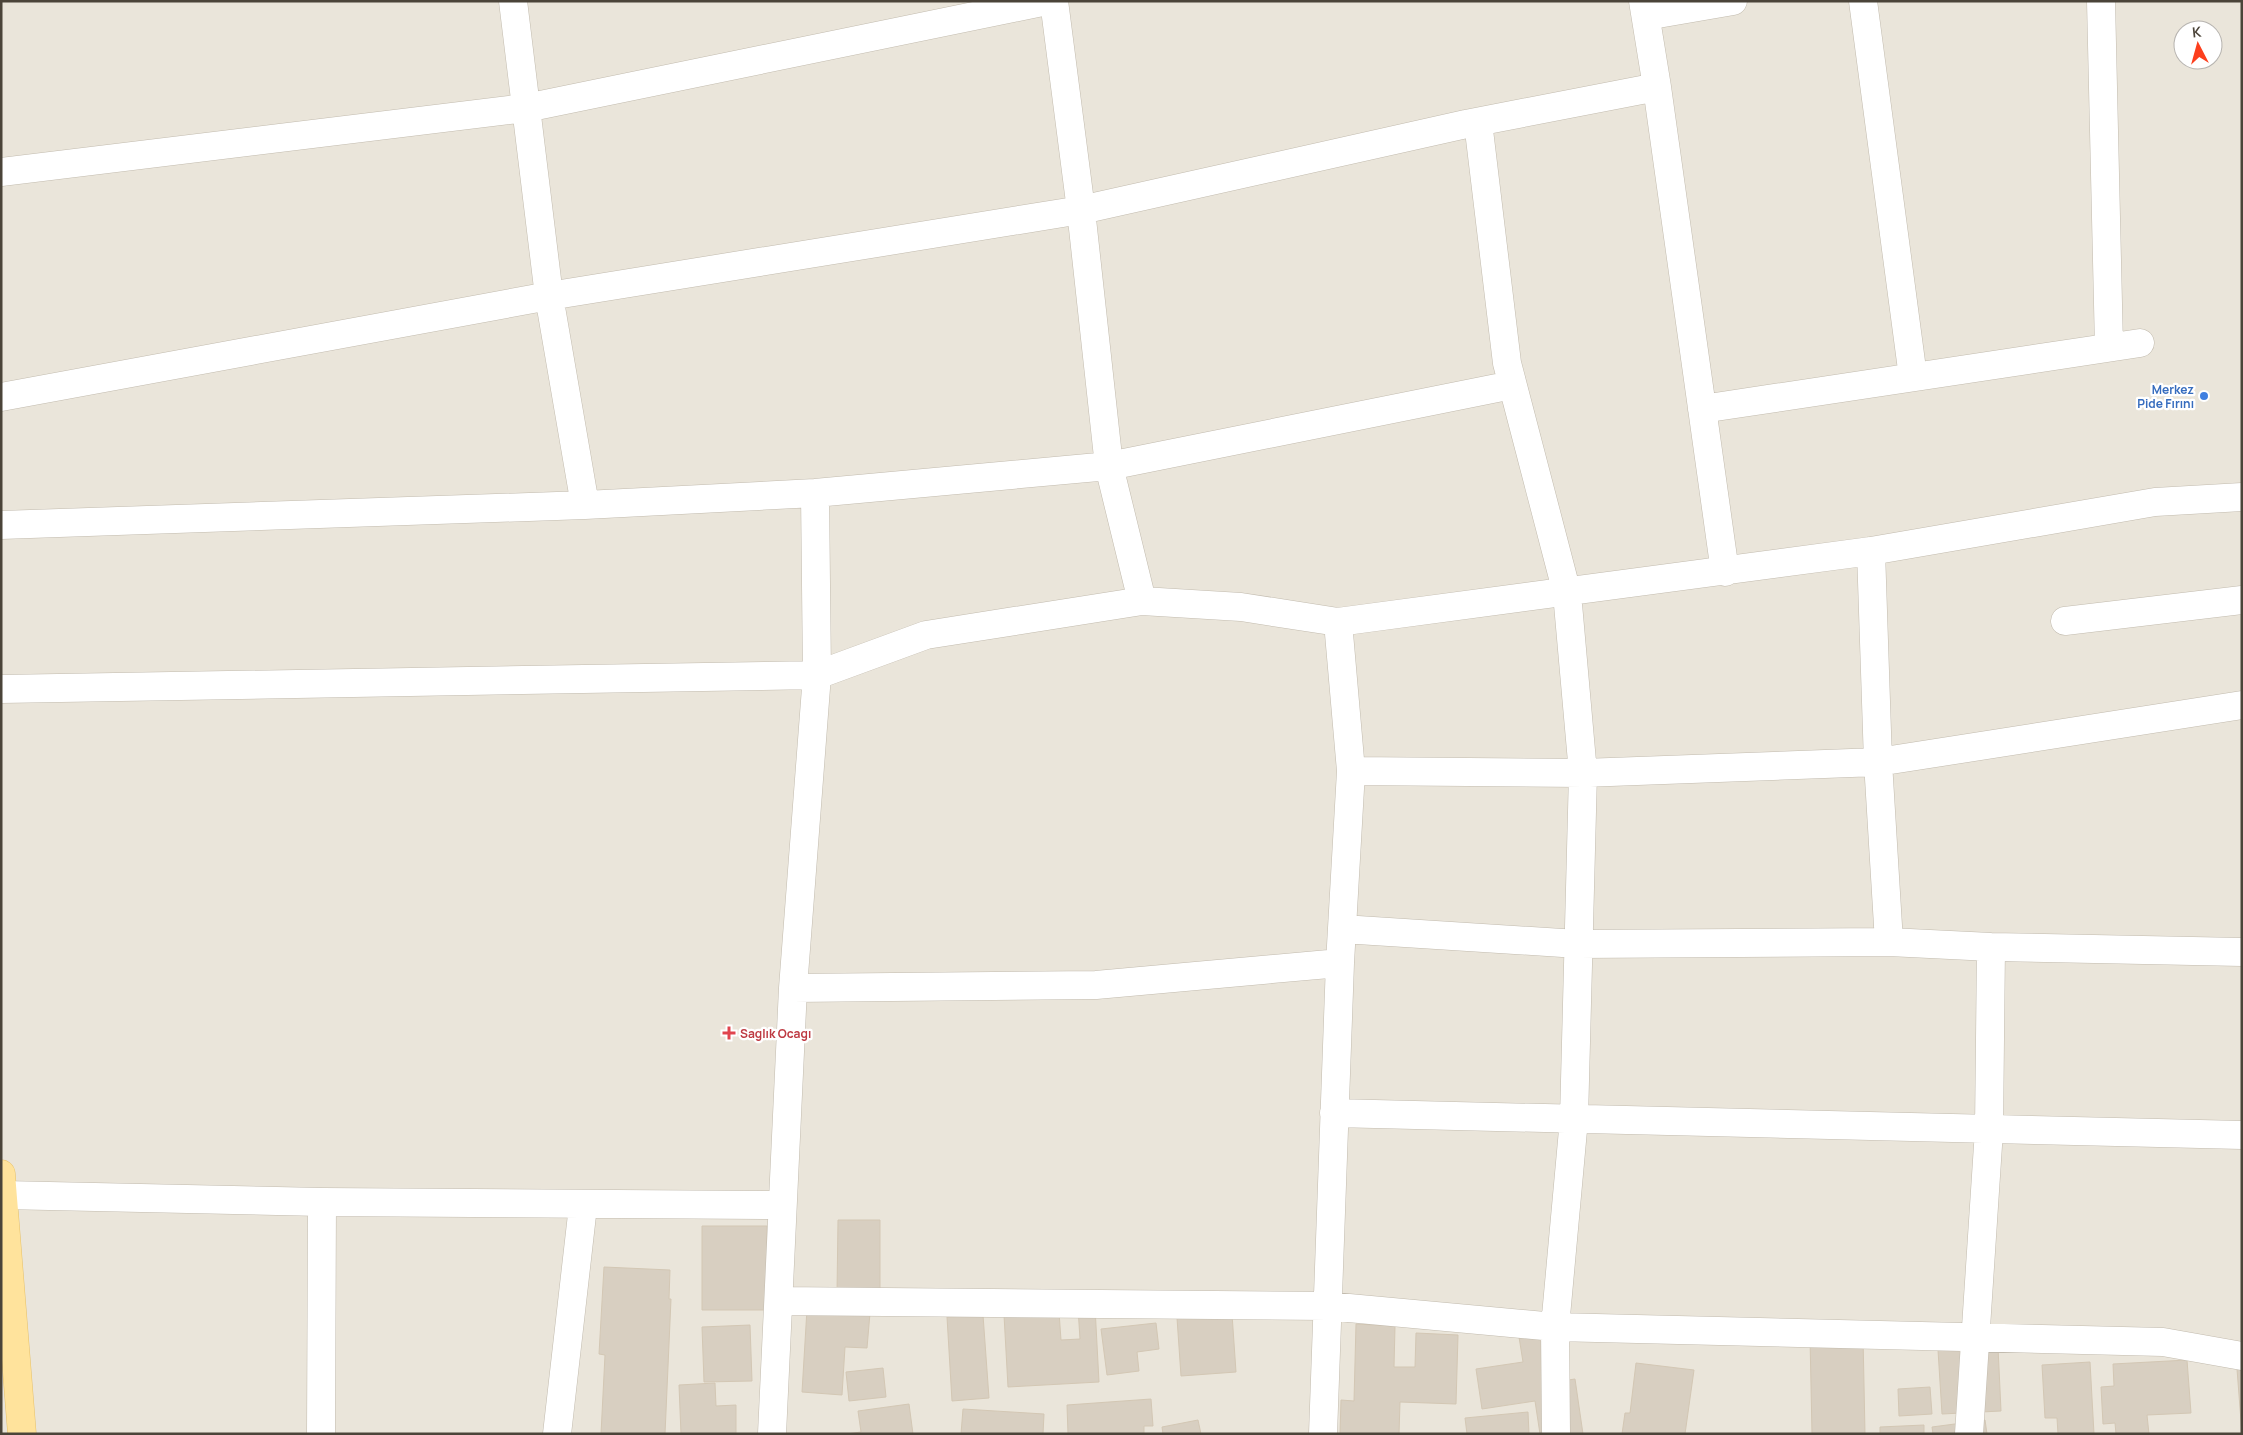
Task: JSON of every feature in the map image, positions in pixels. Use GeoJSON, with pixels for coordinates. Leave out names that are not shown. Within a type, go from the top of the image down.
{"type":"FeatureCollection","features":[{"type":"Feature","properties":{"kind":"main road"},"geometry":{"type":"LineString","coordinates":[[2,1184],[6,1283],[22,1434]]}},
{"type":"Feature","properties":{"kind":"street"},"geometry":{"type":"LineString","coordinates":[[513,1],[549,296],[585,505]]}},
{"type":"Feature","properties":{"kind":"street"},"geometry":{"type":"LineString","coordinates":[[1,172],[526,108],[1047,1]]}},
{"type":"Feature","properties":{"kind":"street"},"geometry":{"type":"LineString","coordinates":[[1054,1],[1109,466],[1142,601]]}},
{"type":"Feature","properties":{"kind":"street"},"geometry":{"type":"LineString","coordinates":[[1724,572],[1657,87],[1644,9],[1733,1]]}},
{"type":"Feature","properties":{"kind":"street"},"geometry":{"type":"LineString","coordinates":[[1864,1],[1914,377]]}},
{"type":"Feature","properties":{"kind":"street"},"geometry":{"type":"LineString","coordinates":[[2100,1],[2109,347]]}},
{"type":"Feature","properties":{"kind":"street"},"geometry":{"type":"LineString","coordinates":[[1,397],[549,296],[1080,210],[1478,122],[1657,87]]}},
{"type":"Feature","properties":{"kind":"street"},"geometry":{"type":"LineString","coordinates":[[1478,122],[1507,363],[1568,593],[1583,773],[1574,1119],[1556,1327],[1556,1434]]}},
{"type":"Feature","properties":{"kind":"street"},"geometry":{"type":"LineString","coordinates":[[1702,409],[2140,343]]}},
{"type":"Feature","properties":{"kind":"street"},"geometry":{"type":"LineString","coordinates":[[1,525],[585,505],[814,493],[1109,466],[1512,385]]}},
{"type":"Feature","properties":{"kind":"street"},"geometry":{"type":"LineString","coordinates":[[772,1434],[779,1301],[781,1205],[793,988],[817,675],[814,493]]}},
{"type":"Feature","properties":{"kind":"street"},"geometry":{"type":"LineString","coordinates":[[1,688],[817,675],[926,635],[1142,601],[1242,607],[1338,622],[1568,593],[1870,551],[2155,502],[2242,497]]}},
{"type":"Feature","properties":{"kind":"street"},"geometry":{"type":"LineString","coordinates":[[1870,551],[1878,762],[1889,942]]}},
{"type":"Feature","properties":{"kind":"street"},"geometry":{"type":"LineString","coordinates":[[2065,621],[2242,600]]}},
{"type":"Feature","properties":{"kind":"street"},"geometry":{"type":"LineString","coordinates":[[1323,1434],[1340,964],[1350,771],[1338,622]]}},
{"type":"Feature","properties":{"kind":"street"},"geometry":{"type":"LineString","coordinates":[[1350,771],[1583,773],[1878,762],[2242,705]]}},
{"type":"Feature","properties":{"kind":"street"},"geometry":{"type":"LineString","coordinates":[[1342,928],[1578,944],[1889,942],[1991,947],[2242,952]]}},
{"type":"Feature","properties":{"kind":"street"},"geometry":{"type":"LineString","coordinates":[[1969,1434],[1989,1130],[1991,947]]}},
{"type":"Feature","properties":{"kind":"street"},"geometry":{"type":"LineString","coordinates":[[793,988],[1096,985],[1340,964]]}},
{"type":"Feature","properties":{"kind":"street"},"geometry":{"type":"LineString","coordinates":[[1334,1113],[2242,1135]]}},
{"type":"Feature","properties":{"kind":"street"},"geometry":{"type":"LineString","coordinates":[[2,1184],[322,1202],[582,1206],[781,1205]]}},
{"type":"Feature","properties":{"kind":"street"},"geometry":{"type":"LineString","coordinates":[[321,1434],[322,1202]]}},
{"type":"Feature","properties":{"kind":"street"},"geometry":{"type":"LineString","coordinates":[[557,1434],[582,1206]]}},
{"type":"Feature","properties":{"kind":"street"},"geometry":{"type":"LineString","coordinates":[[779,1301],[1327,1306],[1556,1327],[2163,1342],[2242,1356]]}},
{"type":"Feature","properties":{"kind":"shaded area"},"geometry":{"type":"Polygon","coordinates":[[[1,1],[2242,1],[2242,1434],[1,1434],[1,1]]]}},
{"type":"Feature","properties":{"kind":"building"},"geometry":{"type":"Polygon","coordinates":[[[838,1220],[880,1220],[880,1292],[837,1293],[838,1220]]]}},
{"type":"Feature","properties":{"kind":"building"},"geometry":{"type":"Polygon","coordinates":[[[702,1226],[767,1226],[767,1310],[702,1310],[702,1226]]]}},
{"type":"Feature","properties":{"kind":"building"},"geometry":{"type":"Polygon","coordinates":[[[604,1267],[670,1270],[669,1299],[671,1299],[665,1434],[601,1434],[605,1355],[599,1354],[604,1267]]]}},
{"type":"Feature","properties":{"kind":"building"},"geometry":{"type":"Polygon","coordinates":[[[1095,1307],[1099,1382],[1008,1387],[1004,1315],[1059,1312],[1061,1340],[1080,1339],[1078,1308],[1095,1307]]]}},
{"type":"Feature","properties":{"kind":"building"},"geometry":{"type":"Polygon","coordinates":[[[807,1309],[870,1313],[867,1348],[845,1347],[842,1395],[802,1392],[807,1309]]]}},
{"type":"Feature","properties":{"kind":"building"},"geometry":{"type":"Polygon","coordinates":[[[1232,1314],[1236,1372],[1181,1376],[1177,1318],[1232,1314]]]}},
{"type":"Feature","properties":{"kind":"building"},"geometry":{"type":"Polygon","coordinates":[[[983,1315],[989,1398],[952,1401],[947,1317],[983,1315]]]}},
{"type":"Feature","properties":{"kind":"building"},"geometry":{"type":"Polygon","coordinates":[[[1156,1323],[1159,1349],[1137,1352],[1139,1371],[1107,1375],[1101,1329],[1156,1323]]]}},
{"type":"Feature","properties":{"kind":"building"},"geometry":{"type":"Polygon","coordinates":[[[1356,1324],[1395,1326],[1394,1367],[1415,1367],[1416,1333],[1458,1335],[1456,1404],[1400,1402],[1399,1434],[1340,1434],[1341,1400],[1354,1401],[1356,1324]]]}},
{"type":"Feature","properties":{"kind":"building"},"geometry":{"type":"Polygon","coordinates":[[[750,1325],[752,1381],[704,1382],[702,1327],[750,1325]]]}},
{"type":"Feature","properties":{"kind":"building"},"geometry":{"type":"Polygon","coordinates":[[[1547,1333],[1555,1382],[1575,1379],[1583,1434],[1540,1434],[1535,1401],[1482,1409],[1476,1369],[1523,1362],[1519,1337],[1547,1333]]]}},
{"type":"Feature","properties":{"kind":"building"},"geometry":{"type":"Polygon","coordinates":[[[1863,1336],[1865,1434],[1812,1434],[1810,1337],[1863,1336]]]}},
{"type":"Feature","properties":{"kind":"building"},"geometry":{"type":"Polygon","coordinates":[[[1998,1347],[2001,1411],[1942,1414],[1938,1350],[1998,1347]]]}},
{"type":"Feature","properties":{"kind":"building"},"geometry":{"type":"Polygon","coordinates":[[[2187,1360],[2191,1413],[2147,1415],[2149,1434],[2116,1434],[2115,1423],[2103,1424],[2101,1387],[2114,1386],[2113,1364],[2187,1360]]]}},
{"type":"Feature","properties":{"kind":"building"},"geometry":{"type":"Polygon","coordinates":[[[2090,1362],[2094,1434],[2058,1434],[2057,1418],[2045,1418],[2042,1365],[2090,1362]]]}},
{"type":"Feature","properties":{"kind":"building"},"geometry":{"type":"Polygon","coordinates":[[[1636,1363],[1694,1370],[1685,1434],[1622,1434],[1625,1413],[1630,1413],[1636,1363]]]}},
{"type":"Feature","properties":{"kind":"building"},"geometry":{"type":"Polygon","coordinates":[[[883,1368],[886,1397],[849,1401],[846,1372],[883,1368]]]}},
{"type":"Feature","properties":{"kind":"building"},"geometry":{"type":"Polygon","coordinates":[[[2237,1369],[2242,1369],[2242,1434],[2237,1369]]]}},
{"type":"Feature","properties":{"kind":"building"},"geometry":{"type":"Polygon","coordinates":[[[715,1383],[716,1406],[736,1405],[736,1434],[681,1434],[679,1385],[715,1383]]]}},
{"type":"Feature","properties":{"kind":"building"},"geometry":{"type":"Polygon","coordinates":[[[1930,1387],[1932,1414],[1899,1416],[1898,1389],[1930,1387]]]}},
{"type":"Feature","properties":{"kind":"building"},"geometry":{"type":"Polygon","coordinates":[[[1151,1399],[1153,1426],[1144,1426],[1144,1434],[1068,1434],[1067,1405],[1151,1399]]]}},
{"type":"Feature","properties":{"kind":"building"},"geometry":{"type":"Polygon","coordinates":[[[909,1404],[913,1434],[847,1434],[861,1432],[858,1411],[909,1404]]]}},
{"type":"Feature","properties":{"kind":"building"},"geometry":{"type":"Polygon","coordinates":[[[963,1409],[1044,1414],[1043,1434],[961,1434],[963,1409]]]}},
{"type":"Feature","properties":{"kind":"building"},"geometry":{"type":"Polygon","coordinates":[[[1528,1412],[1529,1434],[1467,1434],[1465,1418],[1528,1412]]]}},
{"type":"Feature","properties":{"kind":"building"},"geometry":{"type":"Polygon","coordinates":[[[1198,1420],[1201,1434],[1163,1434],[1162,1427],[1198,1420]]]}},
{"type":"Feature","properties":{"kind":"building"},"geometry":{"type":"Polygon","coordinates":[[[1985,1420],[1987,1434],[1933,1434],[1932,1427],[1985,1420]]]}},
{"type":"Feature","properties":{"kind":"building"},"geometry":{"type":"Polygon","coordinates":[[[1924,1425],[1924,1434],[1880,1434],[1880,1427],[1924,1425]]]}},
{"type":"Feature","properties":{"kind":"place","name":"Merkez Pide Fırını"},"geometry":{"type":"Point","coordinates":[2204,396]}},
{"type":"Feature","properties":{"kind":"place","name":"Saglık Ocagı"},"geometry":{"type":"Point","coordinates":[729,1033]}}]}
